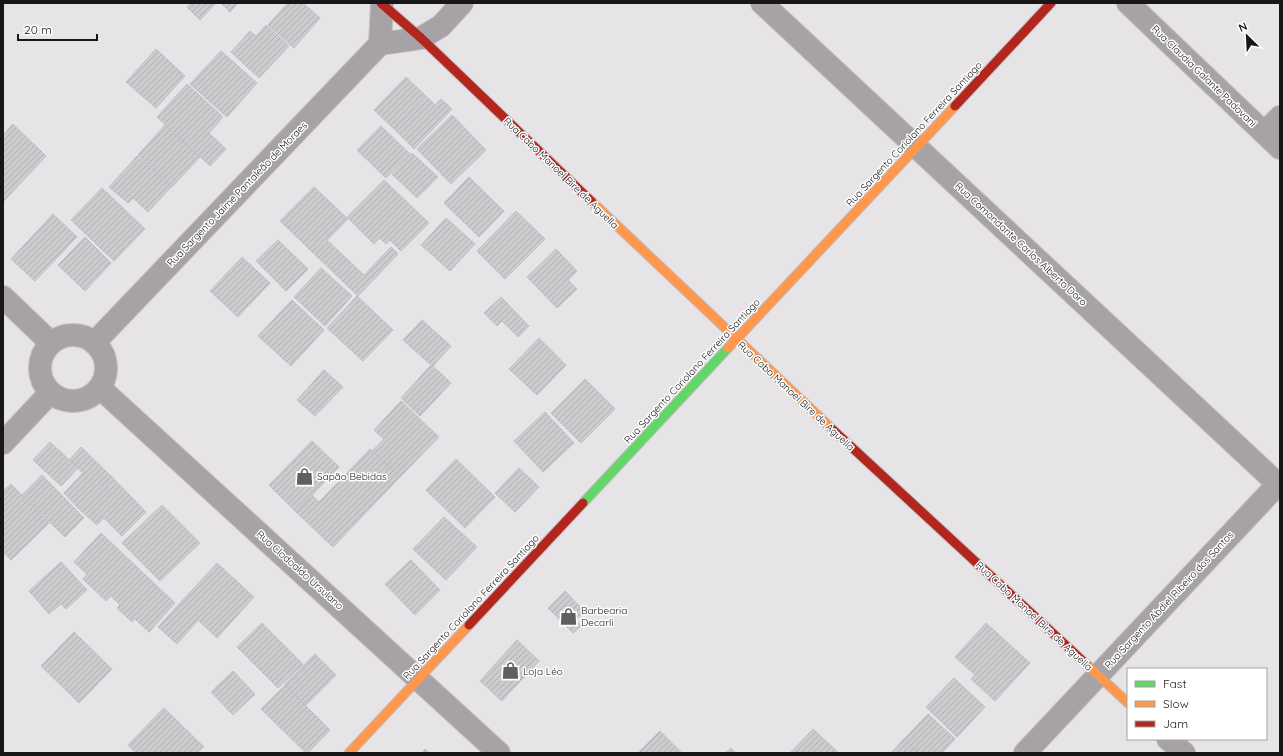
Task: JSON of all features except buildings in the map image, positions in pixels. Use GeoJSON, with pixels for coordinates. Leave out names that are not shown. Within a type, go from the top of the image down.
{"type":"FeatureCollection","features":[{"type":"Feature","properties":{"kind":"street"},"geometry":{"type":"LineString","coordinates":[[382,3],[380,44],[421,38],[441,26],[462,3]]}},
{"type":"Feature","properties":{"kind":"street","name":"Rua Cabo Manoel Bire de Aguella"},"geometry":{"type":"LineString","coordinates":[[382,3],[421,38],[736,340],[1127,702]]}},
{"type":"Feature","properties":{"kind":"street","name":"Rua Comandante Carlos Alberto Doro"},"geometry":{"type":"LineString","coordinates":[[762,3],[1279,484]]}},
{"type":"Feature","properties":{"kind":"street","name":"Rua Sargento Coriolano Ferreira Santiago"},"geometry":{"type":"LineString","coordinates":[[349,753],[1051,3]]}},
{"type":"Feature","properties":{"kind":"street","name":"Rua Claudia Galante Padovani"},"geometry":{"type":"LineString","coordinates":[[1128,3],[1280,148]]}},
{"type":"Feature","properties":{"kind":"street","name":"Rua Sargento Jaime Pantaleão de Moraes"},"geometry":{"type":"LineString","coordinates":[[94,343],[380,44]]}},
{"type":"Feature","properties":{"kind":"street"},"geometry":{"type":"LineString","coordinates":[[1264,134],[1280,117]]}},
{"type":"Feature","properties":{"kind":"street"},"geometry":{"type":"LineString","coordinates":[[3,297],[52,343]]}},
{"type":"Feature","properties":{"kind":"street"},"geometry":{"type":"LineString","coordinates":[[71,335],[82,336],[94,343],[104,357],[106,368],[100,388],[92,395],[82,400],[71,401],[60,399],[50,393],[44,384],[40,368],[44,351],[60,337],[71,335]]}},
{"type":"Feature","properties":{"kind":"street","name":"Rua Clodoaldo Ursulano"},"geometry":{"type":"LineString","coordinates":[[100,388],[419,678],[499,753]]}},
{"type":"Feature","properties":{"kind":"street"},"geometry":{"type":"LineString","coordinates":[[3,443],[50,393]]}},
{"type":"Feature","properties":{"kind":"street","name":"Rua Sargento Abdiel Ribeiro dos Santos"},"geometry":{"type":"LineString","coordinates":[[1025,753],[1279,484]]}},
{"type":"Feature","properties":{"kind":"street"},"geometry":{"type":"LineString","coordinates":[[1169,740],[1184,753]]}},
{"type":"Feature","properties":{"kind":"traffic: fast"},"geometry":{"type":"LineString","coordinates":[[583,503],[728,348]]}},
{"type":"Feature","properties":{"kind":"traffic: slow"},"geometry":{"type":"LineString","coordinates":[[728,348],[955,106]]}},
{"type":"Feature","properties":{"kind":"traffic: slow"},"geometry":{"type":"LineString","coordinates":[[592,202],[832,429]]}},
{"type":"Feature","properties":{"kind":"traffic: slow"},"geometry":{"type":"LineString","coordinates":[[349,753],[469,625]]}},
{"type":"Feature","properties":{"kind":"traffic: slow"},"geometry":{"type":"LineString","coordinates":[[1086,664],[1127,702]]}},
{"type":"Feature","properties":{"kind":"traffic: jam"},"geometry":{"type":"LineString","coordinates":[[381,3],[421,38],[592,202]]}},
{"type":"Feature","properties":{"kind":"traffic: jam"},"geometry":{"type":"LineString","coordinates":[[955,106],[1051,3]]}},
{"type":"Feature","properties":{"kind":"traffic: jam"},"geometry":{"type":"LineString","coordinates":[[832,429],[1086,664]]}},
{"type":"Feature","properties":{"kind":"traffic: jam"},"geometry":{"type":"LineString","coordinates":[[469,625],[583,503]]}},
{"type":"Feature","properties":{"kind":"place","name":"Sapão Bebidas"},"geometry":{"type":"Point","coordinates":[304,476]}},
{"type":"Feature","properties":{"kind":"place","name":"Barbearia Decarli"},"geometry":{"type":"Point","coordinates":[568,616]}},
{"type":"Feature","properties":{"kind":"place","name":"Loja Léo"},"geometry":{"type":"Point","coordinates":[510,671]}}]}
